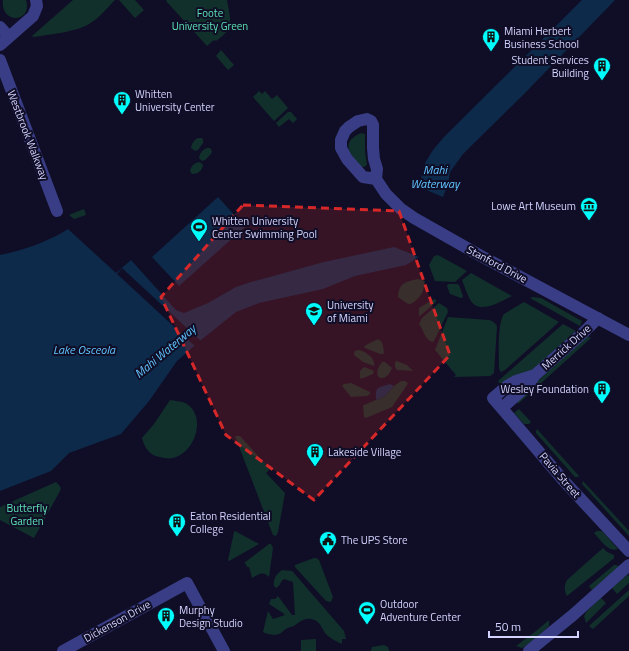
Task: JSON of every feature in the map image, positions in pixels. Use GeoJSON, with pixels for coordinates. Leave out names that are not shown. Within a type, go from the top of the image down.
{"type":"FeatureCollection","features":[{"type":"Feature","properties":{"kind":"street"},"geometry":{"type":"LineString","coordinates":[[0,45],[33,16],[37,6],[36,0]]}},
{"type":"Feature","properties":{"kind":"street"},"geometry":{"type":"LineString","coordinates":[[0,27],[9,37]]}},
{"type":"Feature","properties":{"kind":"street","name":"Westbrook Walkway"},"geometry":{"type":"LineString","coordinates":[[0,60],[57,211]]}},
{"type":"Feature","properties":{"kind":"street","name":"Stanford Drive"},"geometry":{"type":"LineString","coordinates":[[376,179],[363,177],[347,159],[341,148],[341,140],[345,131],[358,121],[367,119],[371,121],[373,125],[373,148],[377,169],[376,179],[386,194],[401,209],[414,218],[475,252],[629,335]]}},
{"type":"Feature","properties":{"kind":"street","name":"Merrick Drive"},"geometry":{"type":"LineString","coordinates":[[502,408],[529,384],[535,375],[598,318]]}},
{"type":"Feature","properties":{"kind":"street","name":"Merrick Drive"},"geometry":{"type":"LineString","coordinates":[[493,398],[507,386],[516,381],[535,375]]}},
{"type":"Feature","properties":{"kind":"street","name":"Pavia Street"},"geometry":{"type":"LineString","coordinates":[[493,398],[629,551]]}},
{"type":"Feature","properties":{"kind":"street"},"geometry":{"type":"LineString","coordinates":[[529,651],[573,615],[629,565]]}},
{"type":"Feature","properties":{"kind":"street","name":"Dickenson Drive"},"geometry":{"type":"LineString","coordinates":[[63,651],[187,583],[224,651]]}},
{"type":"Feature","properties":{"kind":"highlighted area"},"geometry":{"type":"Polygon","coordinates":[[[243,205],[399,211],[450,355],[314,500],[226,435],[161,297],[243,205]]]}},
{"type":"Feature","properties":{"kind":"green space"},"geometry":{"type":"Polygon","coordinates":[[[3,0],[26,0],[27,8],[25,13],[21,17],[11,17],[6,14],[3,8],[3,0]]]}},
{"type":"Feature","properties":{"kind":"green space"},"geometry":{"type":"Polygon","coordinates":[[[73,0],[115,0],[92,22],[80,28],[34,37],[32,36],[73,0]]]}},
{"type":"Feature","properties":{"kind":"green space"},"geometry":{"type":"Polygon","coordinates":[[[119,0],[135,0],[144,10],[135,18],[119,0]]]}},
{"type":"Feature","properties":{"kind":"green space","name":"Foote University Green"},"geometry":{"type":"Polygon","coordinates":[[[227,0],[230,20],[229,27],[221,37],[216,41],[214,40],[207,46],[166,1],[227,0]]]}},
{"type":"Feature","properties":{"kind":"green space"},"geometry":{"type":"Polygon","coordinates":[[[221,50],[234,65],[228,70],[216,56],[221,50]]]}},
{"type":"Feature","properties":{"kind":"green space"},"geometry":{"type":"Polygon","coordinates":[[[259,91],[262,94],[265,91],[272,99],[277,95],[288,108],[274,121],[253,97],[259,91]]]}},
{"type":"Feature","properties":{"kind":"green space"},"geometry":{"type":"Polygon","coordinates":[[[288,112],[291,112],[297,119],[293,123],[289,119],[279,127],[276,123],[288,112]]]}},
{"type":"Feature","properties":{"kind":"green space"},"geometry":{"type":"Polygon","coordinates":[[[361,133],[365,134],[367,165],[364,167],[362,167],[353,158],[349,149],[350,140],[361,133]]]}},
{"type":"Feature","properties":{"kind":"green space"},"geometry":{"type":"Polygon","coordinates":[[[198,138],[203,139],[203,143],[198,150],[195,151],[191,148],[193,142],[198,138]]]}},
{"type":"Feature","properties":{"kind":"green space"},"geometry":{"type":"Polygon","coordinates":[[[207,148],[210,148],[212,151],[211,154],[202,161],[199,158],[200,155],[207,148]]]}},
{"type":"Feature","properties":{"kind":"green space"},"geometry":{"type":"Polygon","coordinates":[[[199,162],[203,165],[202,169],[198,173],[192,174],[190,171],[191,168],[194,164],[199,162]]]}},
{"type":"Feature","properties":{"kind":"green space"},"geometry":{"type":"Polygon","coordinates":[[[84,209],[86,215],[74,219],[69,215],[84,209]]]}},
{"type":"Feature","properties":{"kind":"green space"},"geometry":{"type":"Polygon","coordinates":[[[438,255],[467,271],[455,282],[435,281],[429,265],[434,256],[438,255]]]}},
{"type":"Feature","properties":{"kind":"green space"},"geometry":{"type":"Polygon","coordinates":[[[471,273],[512,296],[491,306],[480,307],[475,305],[467,294],[462,280],[471,273]]]}},
{"type":"Feature","properties":{"kind":"green space"},"geometry":{"type":"Polygon","coordinates":[[[418,279],[425,281],[422,293],[415,301],[409,304],[398,297],[400,288],[404,284],[418,279]]]}},
{"type":"Feature","properties":{"kind":"green space"},"geometry":{"type":"Polygon","coordinates":[[[448,284],[459,285],[463,296],[462,298],[450,294],[447,286],[448,284]]]}},
{"type":"Feature","properties":{"kind":"green space"},"geometry":{"type":"Polygon","coordinates":[[[530,298],[541,298],[582,321],[580,326],[530,298]]]}},
{"type":"Feature","properties":{"kind":"green space"},"geometry":{"type":"Polygon","coordinates":[[[434,299],[436,302],[419,316],[419,308],[434,299]]]}},
{"type":"Feature","properties":{"kind":"green space"},"geometry":{"type":"Polygon","coordinates":[[[524,302],[559,322],[501,372],[499,368],[500,325],[504,314],[524,302]]]}},
{"type":"Feature","properties":{"kind":"green space"},"geometry":{"type":"Polygon","coordinates":[[[439,303],[447,308],[448,312],[434,341],[432,342],[426,337],[419,324],[422,318],[439,303]]]}},
{"type":"Feature","properties":{"kind":"green space"},"geometry":{"type":"Polygon","coordinates":[[[448,317],[489,320],[497,326],[494,373],[490,376],[454,377],[456,375],[435,350],[448,317]]]}},
{"type":"Feature","properties":{"kind":"green space"},"geometry":{"type":"Polygon","coordinates":[[[563,324],[576,331],[530,372],[500,384],[498,381],[563,324]]]}},
{"type":"Feature","properties":{"kind":"green space"},"geometry":{"type":"Polygon","coordinates":[[[587,336],[591,338],[518,404],[517,400],[587,336]]]}},
{"type":"Feature","properties":{"kind":"green space"},"geometry":{"type":"Polygon","coordinates":[[[378,339],[383,345],[383,354],[364,347],[366,345],[378,339]]]}},
{"type":"Feature","properties":{"kind":"green space"},"geometry":{"type":"Polygon","coordinates":[[[358,350],[370,356],[374,361],[374,366],[363,362],[354,355],[355,351],[358,350]]]}},
{"type":"Feature","properties":{"kind":"green space"},"geometry":{"type":"Polygon","coordinates":[[[397,361],[407,365],[413,371],[397,370],[395,367],[395,362],[397,361]]]}},
{"type":"Feature","properties":{"kind":"green space"},"geometry":{"type":"Polygon","coordinates":[[[382,362],[385,362],[392,368],[386,377],[380,378],[377,372],[382,362]]]}},
{"type":"Feature","properties":{"kind":"green space"},"geometry":{"type":"Polygon","coordinates":[[[364,367],[374,371],[373,374],[361,379],[360,371],[364,367]]]}},
{"type":"Feature","properties":{"kind":"green space"},"geometry":{"type":"Polygon","coordinates":[[[401,381],[408,383],[392,407],[366,418],[364,417],[364,405],[385,396],[401,381]]]}},
{"type":"Feature","properties":{"kind":"green space"},"geometry":{"type":"Polygon","coordinates":[[[351,383],[370,392],[370,394],[367,396],[351,397],[342,386],[344,384],[351,383]]]}},
{"type":"Feature","properties":{"kind":"green space"},"geometry":{"type":"Polygon","coordinates":[[[170,400],[185,403],[192,409],[196,416],[197,425],[196,434],[187,449],[180,455],[168,458],[156,456],[150,453],[144,445],[142,438],[154,424],[170,400]]]}},
{"type":"Feature","properties":{"kind":"green space"},"geometry":{"type":"Polygon","coordinates":[[[519,409],[531,422],[529,424],[524,424],[514,413],[519,409]]]}},
{"type":"Feature","properties":{"kind":"green space"},"geometry":{"type":"Polygon","coordinates":[[[537,429],[579,476],[578,477],[575,477],[536,433],[537,429]]]}},
{"type":"Feature","properties":{"kind":"green space"},"geometry":{"type":"Polygon","coordinates":[[[235,436],[240,436],[270,469],[266,473],[285,493],[276,536],[273,535],[235,436]]]}},
{"type":"Feature","properties":{"kind":"green space"},"geometry":{"type":"Polygon","coordinates":[[[583,481],[629,531],[629,536],[582,484],[583,481]]]}},
{"type":"Feature","properties":{"kind":"green space","name":"Butterfly Garden"},"geometry":{"type":"Polygon","coordinates":[[[56,482],[61,490],[34,538],[0,520],[0,507],[56,482]]]}},
{"type":"Feature","properties":{"kind":"green space"},"geometry":{"type":"Polygon","coordinates":[[[235,531],[259,544],[229,561],[228,560],[235,531]]]}},
{"type":"Feature","properties":{"kind":"green space"},"geometry":{"type":"Polygon","coordinates":[[[597,531],[603,532],[618,549],[614,550],[608,548],[594,533],[597,531]]]}},
{"type":"Feature","properties":{"kind":"green space"},"geometry":{"type":"Polygon","coordinates":[[[271,544],[273,548],[269,577],[263,573],[252,578],[249,567],[247,567],[244,563],[271,544]]]}},
{"type":"Feature","properties":{"kind":"green space"},"geometry":{"type":"Polygon","coordinates":[[[603,548],[607,552],[614,555],[614,558],[567,596],[565,592],[565,584],[567,580],[603,548]]]}},
{"type":"Feature","properties":{"kind":"green space"},"geometry":{"type":"Polygon","coordinates":[[[314,558],[319,560],[333,597],[331,602],[326,601],[295,567],[295,565],[314,558]]]}},
{"type":"Feature","properties":{"kind":"green space"},"geometry":{"type":"Polygon","coordinates":[[[614,565],[619,566],[592,590],[589,586],[614,565]]]}},
{"type":"Feature","properties":{"kind":"green space"},"geometry":{"type":"Polygon","coordinates":[[[282,570],[292,571],[344,631],[346,639],[342,639],[342,644],[328,636],[315,620],[311,619],[306,619],[277,635],[263,632],[268,611],[273,619],[285,615],[269,604],[271,599],[275,599],[278,596],[292,615],[295,615],[293,582],[284,579],[278,587],[276,588],[274,586],[275,577],[282,570]]]}},
{"type":"Feature","properties":{"kind":"green space"},"geometry":{"type":"Polygon","coordinates":[[[627,575],[629,576],[629,583],[617,594],[612,588],[627,575]]]}},
{"type":"Feature","properties":{"kind":"green space"},"geometry":{"type":"Polygon","coordinates":[[[629,590],[629,596],[593,629],[589,626],[629,590]]]}},
{"type":"Feature","properties":{"kind":"green space"},"geometry":{"type":"Polygon","coordinates":[[[601,598],[606,603],[586,623],[584,616],[587,611],[601,598]]]}},
{"type":"Feature","properties":{"kind":"green space"},"geometry":{"type":"Polygon","coordinates":[[[549,620],[549,626],[534,640],[522,648],[516,646],[536,631],[549,620]]]}},
{"type":"Feature","properties":{"kind":"green space"},"geometry":{"type":"Polygon","coordinates":[[[316,639],[316,651],[301,651],[301,640],[316,639]]]}},
{"type":"Feature","properties":{"kind":"green space"},"geometry":{"type":"Polygon","coordinates":[[[384,645],[388,647],[389,651],[371,651],[372,647],[384,645]]]}},
{"type":"Feature","properties":{"kind":"water","name":"Mahi Waterway"},"geometry":{"type":"Polygon","coordinates":[[[582,0],[615,0],[524,94],[463,154],[450,172],[448,184],[443,197],[424,189],[421,178],[425,163],[433,150],[444,137],[582,0]]]}},
{"type":"Feature","properties":{"kind":"water","name":"Whitten University Center Swimming Pool"},"geometry":{"type":"Polygon","coordinates":[[[218,197],[245,227],[179,286],[152,257],[218,197]]]}},
{"type":"Feature","properties":{"kind":"water","name":"Lake Osceola"},"geometry":{"type":"Polygon","coordinates":[[[68,229],[116,273],[131,260],[176,310],[184,313],[208,303],[236,287],[324,262],[394,247],[419,257],[406,265],[355,276],[323,289],[259,303],[236,312],[177,361],[149,401],[121,434],[69,453],[51,471],[0,491],[0,255],[36,245],[68,229]]]}},
{"type":"Feature","properties":{"kind":"water"},"geometry":{"type":"Polygon","coordinates":[[[390,384],[394,386],[385,396],[376,400],[376,392],[378,388],[390,384]]]}},
{"type":"Feature","properties":{"kind":"pier"},"geometry":{"type":"Polygon","coordinates":[[[122,268],[202,342],[196,347],[117,274],[122,268]]]}},
{"type":"Feature","properties":{"kind":"place","name":"Miami Herbert Business School"},"geometry":{"type":"Point","coordinates":[491,52]}},
{"type":"Feature","properties":{"kind":"place","name":"Student Services Building"},"geometry":{"type":"Point","coordinates":[602,81]}},
{"type":"Feature","properties":{"kind":"place","name":"Whitten University Center"},"geometry":{"type":"Point","coordinates":[122,115]}},
{"type":"Feature","properties":{"kind":"place","name":"Lowe Art Museum"},"geometry":{"type":"Point","coordinates":[589,221]}},
{"type":"Feature","properties":{"kind":"place","name":"Whitten University Center Swimming Pool"},"geometry":{"type":"Point","coordinates":[199,242]}},
{"type":"Feature","properties":{"kind":"place","name":"University of Miami"},"geometry":{"type":"Point","coordinates":[314,326]}},
{"type":"Feature","properties":{"kind":"place","name":"Wesley Foundation"},"geometry":{"type":"Point","coordinates":[602,404]}},
{"type":"Feature","properties":{"kind":"place","name":"Lakeside Village"},"geometry":{"type":"Point","coordinates":[315,467]}},
{"type":"Feature","properties":{"kind":"place","name":"Eaton Residential College"},"geometry":{"type":"Point","coordinates":[177,537]}},
{"type":"Feature","properties":{"kind":"place","name":"The UPS Store"},"geometry":{"type":"Point","coordinates":[328,555]}},
{"type":"Feature","properties":{"kind":"place","name":"Outdoor Adventure Center"},"geometry":{"type":"Point","coordinates":[367,625]}},
{"type":"Feature","properties":{"kind":"place","name":"Murphy Design Studio"},"geometry":{"type":"Point","coordinates":[166,631]}}]}
